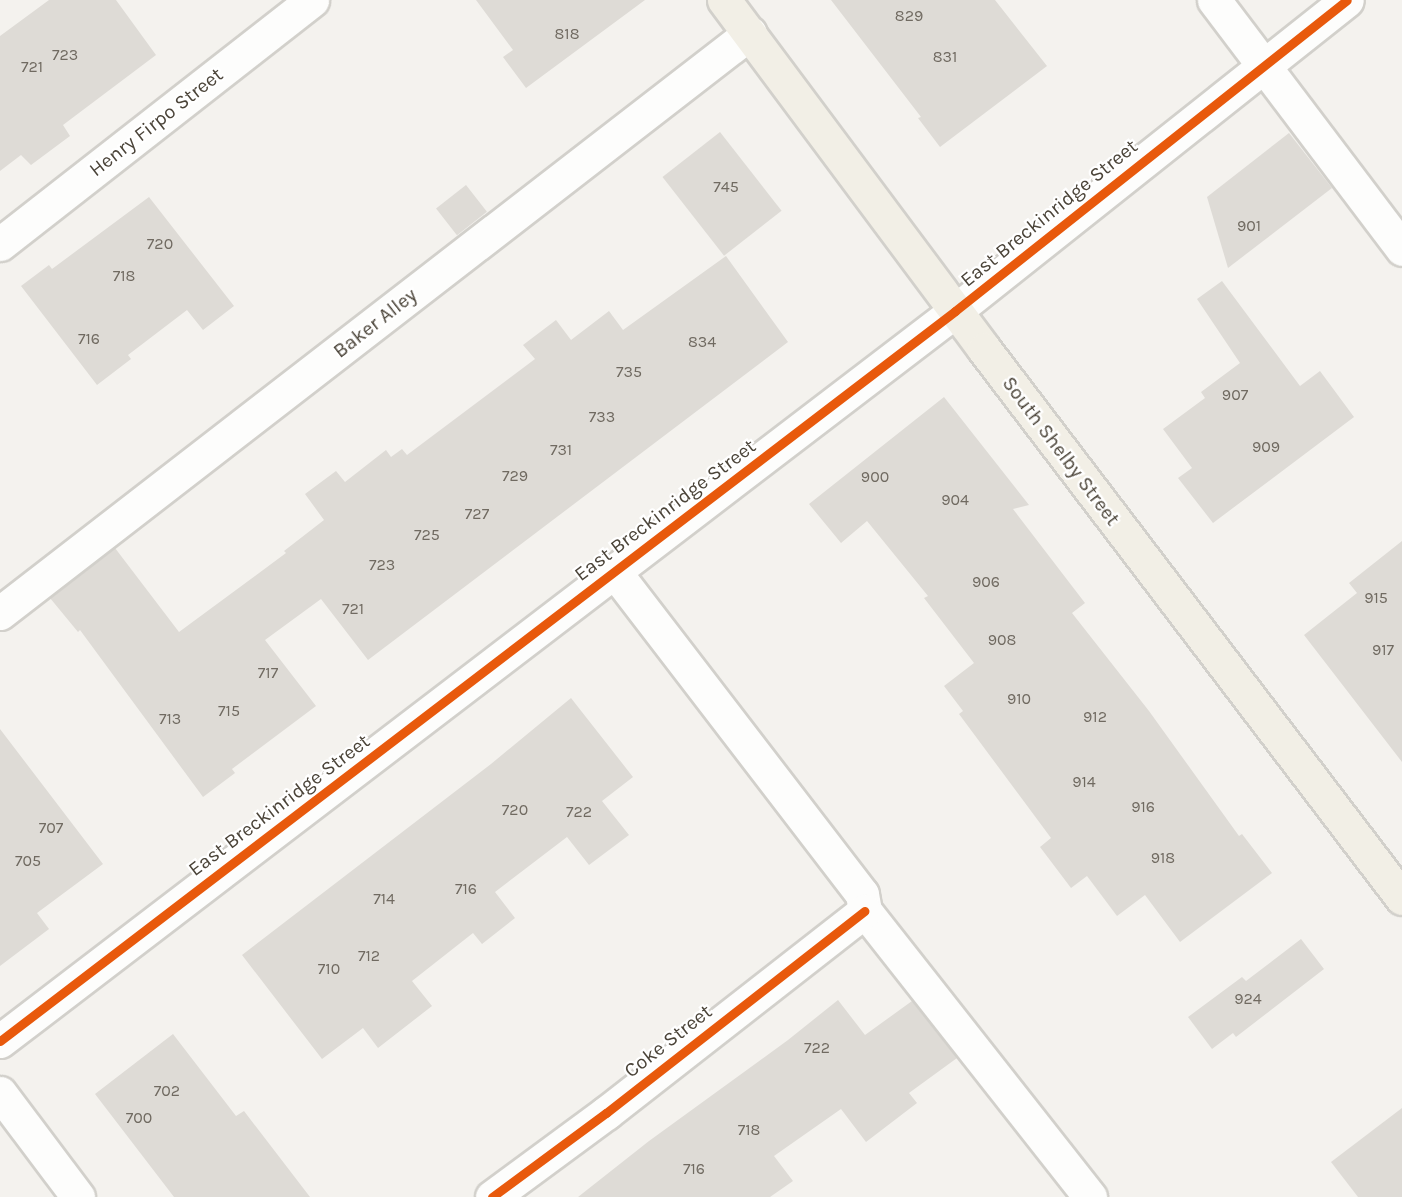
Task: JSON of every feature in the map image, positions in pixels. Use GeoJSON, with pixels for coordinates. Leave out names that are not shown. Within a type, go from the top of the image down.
{"type":"FeatureCollection","features":[{"type":"Feature","properties":{"kind":"main road","name":"South Shelby Street"},"geometry":{"type":"LineString","coordinates":[[724,0],[955,311],[1402,898]]}},
{"type":"Feature","properties":{"kind":"street","name":"Henry Firpo Street"},"geometry":{"type":"LineString","coordinates":[[0,244],[312,0]]}},
{"type":"Feature","properties":{"kind":"street"},"geometry":{"type":"LineString","coordinates":[[1214,0],[1402,249]]}},
{"type":"Feature","properties":{"kind":"street","name":"East Breckinridge Street"},"geometry":{"type":"LineString","coordinates":[[0,1041],[955,311],[1347,0]]}},
{"type":"Feature","properties":{"kind":"street","name":"Baker Alley"},"geometry":{"type":"LineString","coordinates":[[0,613],[750,33]]}},
{"type":"Feature","properties":{"kind":"street"},"geometry":{"type":"LineString","coordinates":[[614,571],[862,894],[865,911],[1090,1197]]}},
{"type":"Feature","properties":{"kind":"street","name":"Coke Street"},"geometry":{"type":"LineString","coordinates":[[492,1197],[606,1113],[865,911]]}},
{"type":"Feature","properties":{"kind":"street"},"geometry":{"type":"LineString","coordinates":[[0,1093],[78,1197]]}},
{"type":"Feature","properties":{"kind":"building"},"geometry":{"type":"Polygon","coordinates":[[[49,0],[116,0],[156,55],[63,125],[70,136],[31,165],[21,155],[0,171],[0,36],[49,0]]]}},
{"type":"Feature","properties":{"kind":"building"},"geometry":{"type":"Polygon","coordinates":[[[476,0],[645,0],[526,88],[503,57],[513,50],[476,0]]]}},
{"type":"Feature","properties":{"kind":"building"},"geometry":{"type":"Polygon","coordinates":[[[831,0],[995,0],[1047,66],[940,147],[918,118],[921,117],[831,0]]]}},
{"type":"Feature","properties":{"kind":"building"},"geometry":{"type":"Polygon","coordinates":[[[720,132],[782,211],[724,256],[662,177],[720,132]]]}},
{"type":"Feature","properties":{"kind":"building"},"geometry":{"type":"Polygon","coordinates":[[[1289,133],[1332,188],[1228,268],[1207,197],[1289,133]]]}},
{"type":"Feature","properties":{"kind":"building"},"geometry":{"type":"Polygon","coordinates":[[[466,185],[487,212],[457,235],[436,208],[466,185]]]}},
{"type":"Feature","properties":{"kind":"building"},"geometry":{"type":"Polygon","coordinates":[[[149,197],[234,306],[203,330],[187,310],[128,355],[131,359],[97,385],[21,286],[49,265],[52,269],[149,197]]]}},
{"type":"Feature","properties":{"kind":"building"},"geometry":{"type":"Polygon","coordinates":[[[726,256],[788,342],[368,660],[321,599],[265,640],[316,706],[232,769],[235,773],[203,797],[80,630],[78,632],[50,598],[115,548],[179,632],[286,553],[284,551],[324,520],[305,494],[336,471],[345,482],[386,450],[391,457],[402,449],[407,455],[535,359],[523,345],[556,320],[571,340],[609,311],[623,330],[726,256]]]}},
{"type":"Feature","properties":{"kind":"building"},"geometry":{"type":"Polygon","coordinates":[[[1222,281],[1300,386],[1320,371],[1354,417],[1213,523],[1178,478],[1192,468],[1163,429],[1205,398],[1201,392],[1240,363],[1197,299],[1222,281]]]}},
{"type":"Feature","properties":{"kind":"building"},"geometry":{"type":"Polygon","coordinates":[[[944,397],[1029,505],[1013,509],[1085,603],[1072,613],[1149,711],[1239,836],[1242,834],[1272,873],[1180,942],[1145,895],[1117,916],[1087,876],[1071,888],[1040,847],[1051,838],[959,714],[963,711],[944,686],[974,663],[924,598],[928,596],[867,521],[841,543],[809,504],[944,397]]]}},
{"type":"Feature","properties":{"kind":"building"},"geometry":{"type":"Polygon","coordinates":[[[1402,541],[1402,762],[1304,635],[1357,593],[1349,583],[1402,541]]]}},
{"type":"Feature","properties":{"kind":"building"},"geometry":{"type":"Polygon","coordinates":[[[571,698],[633,777],[602,801],[629,835],[589,865],[567,837],[495,892],[515,918],[482,944],[473,933],[412,981],[432,1006],[378,1048],[363,1028],[322,1059],[242,955],[491,764],[571,698]]]}},
{"type":"Feature","properties":{"kind":"building"},"geometry":{"type":"Polygon","coordinates":[[[0,729],[103,864],[37,913],[49,929],[0,966],[0,729]]]}},
{"type":"Feature","properties":{"kind":"building"},"geometry":{"type":"Polygon","coordinates":[[[1301,939],[1324,969],[1236,1037],[1233,1033],[1212,1049],[1188,1017],[1242,977],[1246,981],[1301,939]]]}},
{"type":"Feature","properties":{"kind":"building"},"geometry":{"type":"Polygon","coordinates":[[[838,1000],[865,1035],[912,1001],[957,1058],[909,1093],[917,1103],[866,1142],[841,1109],[774,1156],[793,1181],[770,1197],[578,1197],[649,1141],[788,1040],[838,1000]]]}},
{"type":"Feature","properties":{"kind":"building"},"geometry":{"type":"Polygon","coordinates":[[[173,1034],[236,1116],[244,1111],[310,1197],[174,1197],[95,1094],[173,1034]]]}},
{"type":"Feature","properties":{"kind":"building"},"geometry":{"type":"Polygon","coordinates":[[[1402,1108],[1402,1197],[1358,1197],[1331,1162],[1402,1108]]]}},
{"type":"Feature","properties":{"kind":"cycle path"},"geometry":{"type":"LineString","coordinates":[[0,1041],[955,311],[1347,0]]}},
{"type":"Feature","properties":{"kind":"cycle path"},"geometry":{"type":"LineString","coordinates":[[492,1197],[606,1113],[865,911]]}}]}
